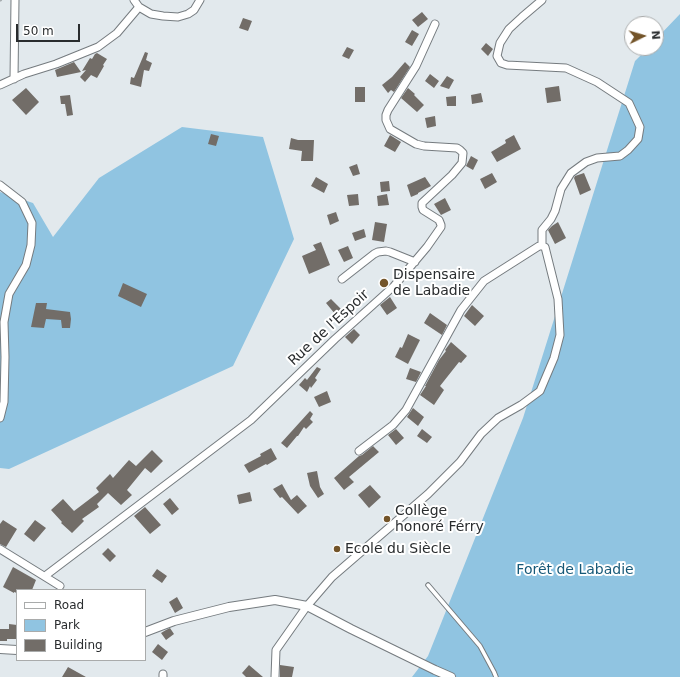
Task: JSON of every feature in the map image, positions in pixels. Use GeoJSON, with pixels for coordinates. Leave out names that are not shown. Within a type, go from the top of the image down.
{"type":"FeatureCollection","features":[{"type":"Feature","properties":{"kind":"street"},"geometry":{"type":"LineString","coordinates":[[14,0],[14,79]]}},
{"type":"Feature","properties":{"kind":"street"},"geometry":{"type":"LineString","coordinates":[[134,0],[139,6],[151,14],[178,17],[188,14],[194,10],[200,0]]}},
{"type":"Feature","properties":{"kind":"street"},"geometry":{"type":"LineString","coordinates":[[275,677],[276,650],[307,606],[332,577],[428,494],[460,462],[481,434],[498,418],[521,405],[540,391],[554,358],[560,335],[558,299],[546,250],[542,246],[542,230],[553,215],[561,189],[571,173],[586,162],[598,158],[620,156],[638,139],[640,127],[629,104],[597,82],[566,68],[507,65],[501,63],[497,56],[500,43],[509,29],[542,0]]}},
{"type":"Feature","properties":{"kind":"street"},"geometry":{"type":"LineString","coordinates":[[0,85],[24,74],[56,64],[98,47],[117,33],[139,6]]}},
{"type":"Feature","properties":{"kind":"street","name":"Rue de l'Espoir"},"geometry":{"type":"LineString","coordinates":[[45,576],[251,420],[335,338],[394,286],[427,247],[441,227],[440,221],[423,210],[422,203],[452,175],[462,163],[462,153],[457,148],[424,146],[416,144],[390,129],[386,120],[386,115],[412,73],[435,24]]}},
{"type":"Feature","properties":{"kind":"street"},"geometry":{"type":"LineString","coordinates":[[0,185],[22,202],[32,223],[31,245],[26,265],[8,294],[4,322],[4,402],[0,418]]}},
{"type":"Feature","properties":{"kind":"street"},"geometry":{"type":"LineString","coordinates":[[359,451],[392,425],[406,410],[461,310],[484,281],[539,246],[542,246]]}},
{"type":"Feature","properties":{"kind":"street"},"geometry":{"type":"LineString","coordinates":[[342,279],[378,252],[390,252],[415,262]]}},
{"type":"Feature","properties":{"kind":"street"},"geometry":{"type":"LineString","coordinates":[[0,549],[60,586]]}},
{"type":"Feature","properties":{"kind":"street"},"geometry":{"type":"LineString","coordinates":[[146,632],[174,621],[229,607],[275,600],[307,606],[350,629],[451,677]]}},
{"type":"Feature","properties":{"kind":"street"},"geometry":{"type":"LineString","coordinates":[[0,649],[16,650]]}},
{"type":"Feature","properties":{"kind":"lane"},"geometry":{"type":"LineString","coordinates":[[428,585],[480,646],[496,677]]}},
{"type":"Feature","properties":{"kind":"green space","name":"Forêt de Labadie"},"geometry":{"type":"Polygon","coordinates":[[[680,14],[680,677],[412,677],[428,656],[523,418],[635,61],[640,56],[664,56],[664,31],[680,14]]]}},
{"type":"Feature","properties":{"kind":"green space"},"geometry":{"type":"Polygon","coordinates":[[[182,127],[263,137],[294,239],[233,366],[9,469],[0,468],[0,192],[33,203],[53,237],[99,178],[182,127]]]}},
{"type":"Feature","properties":{"kind":"building"},"geometry":{"type":"Polygon","coordinates":[[[422,12],[428,19],[418,27],[412,20],[422,12]]]}},
{"type":"Feature","properties":{"kind":"building"},"geometry":{"type":"Polygon","coordinates":[[[243,18],[252,21],[248,31],[239,28],[243,18]]]}},
{"type":"Feature","properties":{"kind":"building"},"geometry":{"type":"Polygon","coordinates":[[[412,30],[419,34],[412,46],[405,42],[412,30]]]}},
{"type":"Feature","properties":{"kind":"building"},"geometry":{"type":"Polygon","coordinates":[[[486,43],[493,49],[488,56],[481,49],[486,43]]]}},
{"type":"Feature","properties":{"kind":"building"},"geometry":{"type":"Polygon","coordinates":[[[347,47],[354,50],[349,59],[342,56],[347,47]]]}},
{"type":"Feature","properties":{"kind":"building"},"geometry":{"type":"Polygon","coordinates":[[[145,52],[148,53],[146,60],[152,63],[149,71],[144,70],[141,87],[130,84],[131,77],[134,78],[145,52]]]}},
{"type":"Feature","properties":{"kind":"building"},"geometry":{"type":"Polygon","coordinates":[[[97,53],[107,59],[97,78],[91,75],[85,82],[80,77],[86,70],[82,71],[90,58],[92,59],[97,53]]]}},
{"type":"Feature","properties":{"kind":"building"},"geometry":{"type":"Polygon","coordinates":[[[74,62],[81,72],[57,77],[55,70],[74,62]]]}},
{"type":"Feature","properties":{"kind":"building"},"geometry":{"type":"Polygon","coordinates":[[[405,62],[410,67],[394,92],[391,90],[388,93],[382,85],[392,77],[405,62]]]}},
{"type":"Feature","properties":{"kind":"building"},"geometry":{"type":"Polygon","coordinates":[[[430,74],[439,81],[434,88],[425,81],[430,74]]]}},
{"type":"Feature","properties":{"kind":"building"},"geometry":{"type":"Polygon","coordinates":[[[447,76],[454,80],[449,89],[440,86],[447,76]]]}},
{"type":"Feature","properties":{"kind":"building"},"geometry":{"type":"Polygon","coordinates":[[[559,86],[561,101],[547,103],[545,88],[559,86]]]}},
{"type":"Feature","properties":{"kind":"building"},"geometry":{"type":"Polygon","coordinates":[[[355,87],[365,87],[365,102],[355,102],[355,87]]]}},
{"type":"Feature","properties":{"kind":"building"},"geometry":{"type":"Polygon","coordinates":[[[26,88],[39,102],[26,115],[12,100],[26,88]]]}},
{"type":"Feature","properties":{"kind":"building"},"geometry":{"type":"Polygon","coordinates":[[[408,88],[424,105],[417,112],[401,98],[408,88]]]}},
{"type":"Feature","properties":{"kind":"building"},"geometry":{"type":"Polygon","coordinates":[[[481,93],[483,102],[472,104],[471,95],[481,93]]]}},
{"type":"Feature","properties":{"kind":"building"},"geometry":{"type":"Polygon","coordinates":[[[70,95],[73,115],[67,116],[65,104],[61,104],[60,96],[70,95]]]}},
{"type":"Feature","properties":{"kind":"building"},"geometry":{"type":"Polygon","coordinates":[[[456,96],[456,106],[447,106],[446,97],[456,96]]]}},
{"type":"Feature","properties":{"kind":"building"},"geometry":{"type":"Polygon","coordinates":[[[435,116],[436,126],[427,128],[425,118],[435,116]]]}},
{"type":"Feature","properties":{"kind":"building"},"geometry":{"type":"Polygon","coordinates":[[[211,134],[219,136],[216,146],[208,144],[211,134]]]}},
{"type":"Feature","properties":{"kind":"building"},"geometry":{"type":"Polygon","coordinates":[[[390,135],[401,142],[395,152],[384,146],[390,135]]]}},
{"type":"Feature","properties":{"kind":"building"},"geometry":{"type":"Polygon","coordinates":[[[514,135],[521,149],[497,162],[491,152],[506,143],[505,140],[514,135]]]}},
{"type":"Feature","properties":{"kind":"building"},"geometry":{"type":"Polygon","coordinates":[[[291,138],[298,140],[314,140],[313,161],[301,161],[302,151],[289,149],[291,138]]]}},
{"type":"Feature","properties":{"kind":"building"},"geometry":{"type":"Polygon","coordinates":[[[471,156],[478,160],[473,170],[466,166],[471,156]]]}},
{"type":"Feature","properties":{"kind":"building"},"geometry":{"type":"Polygon","coordinates":[[[357,164],[360,174],[353,176],[349,167],[357,164]]]}},
{"type":"Feature","properties":{"kind":"building"},"geometry":{"type":"Polygon","coordinates":[[[492,173],[497,182],[485,189],[480,179],[492,173]]]}},
{"type":"Feature","properties":{"kind":"building"},"geometry":{"type":"Polygon","coordinates":[[[584,173],[591,190],[580,195],[574,178],[575,176],[584,173]]]}},
{"type":"Feature","properties":{"kind":"building"},"geometry":{"type":"Polygon","coordinates":[[[316,177],[328,184],[324,193],[311,186],[316,177]]]}},
{"type":"Feature","properties":{"kind":"building"},"geometry":{"type":"Polygon","coordinates":[[[425,177],[431,186],[411,197],[407,185],[425,177]]]}},
{"type":"Feature","properties":{"kind":"building"},"geometry":{"type":"Polygon","coordinates":[[[389,181],[390,191],[381,192],[380,182],[389,181]]]}},
{"type":"Feature","properties":{"kind":"building"},"geometry":{"type":"Polygon","coordinates":[[[358,194],[359,205],[349,206],[347,195],[358,194]]]}},
{"type":"Feature","properties":{"kind":"building"},"geometry":{"type":"Polygon","coordinates":[[[387,194],[389,205],[378,206],[377,196],[387,194]]]}},
{"type":"Feature","properties":{"kind":"building"},"geometry":{"type":"Polygon","coordinates":[[[445,198],[451,210],[441,215],[434,204],[445,198]]]}},
{"type":"Feature","properties":{"kind":"building"},"geometry":{"type":"Polygon","coordinates":[[[336,212],[339,221],[330,225],[327,215],[336,212]]]}},
{"type":"Feature","properties":{"kind":"building"},"geometry":{"type":"Polygon","coordinates":[[[375,222],[387,224],[384,242],[372,240],[375,222]]]}},
{"type":"Feature","properties":{"kind":"building"},"geometry":{"type":"Polygon","coordinates":[[[558,222],[566,238],[555,244],[548,230],[558,222]]]}},
{"type":"Feature","properties":{"kind":"building"},"geometry":{"type":"Polygon","coordinates":[[[364,229],[366,237],[355,241],[352,233],[364,229]]]}},
{"type":"Feature","properties":{"kind":"building"},"geometry":{"type":"Polygon","coordinates":[[[321,242],[330,265],[309,274],[302,256],[316,250],[313,245],[321,242]]]}},
{"type":"Feature","properties":{"kind":"building"},"geometry":{"type":"Polygon","coordinates":[[[348,246],[353,258],[344,262],[338,250],[348,246]]]}},
{"type":"Feature","properties":{"kind":"building"},"geometry":{"type":"Polygon","coordinates":[[[123,283],[147,294],[141,307],[118,296],[123,283]]]}},
{"type":"Feature","properties":{"kind":"building"},"geometry":{"type":"Polygon","coordinates":[[[390,297],[397,308],[387,315],[380,305],[390,297]]]}},
{"type":"Feature","properties":{"kind":"building"},"geometry":{"type":"Polygon","coordinates":[[[331,299],[341,309],[335,314],[326,303],[331,299]]]}},
{"type":"Feature","properties":{"kind":"building"},"geometry":{"type":"Polygon","coordinates":[[[36,303],[47,303],[46,309],[70,312],[70,328],[62,328],[61,320],[46,319],[44,328],[31,327],[36,303]]]}},
{"type":"Feature","properties":{"kind":"building"},"geometry":{"type":"Polygon","coordinates":[[[472,305],[484,316],[475,326],[464,316],[472,305]]]}},
{"type":"Feature","properties":{"kind":"building"},"geometry":{"type":"Polygon","coordinates":[[[430,313],[447,325],[442,335],[424,323],[430,313]]]}},
{"type":"Feature","properties":{"kind":"building"},"geometry":{"type":"Polygon","coordinates":[[[354,329],[360,335],[352,344],[345,337],[354,329]]]}},
{"type":"Feature","properties":{"kind":"building"},"geometry":{"type":"Polygon","coordinates":[[[408,334],[420,340],[408,364],[395,357],[400,347],[402,348],[408,334]]]}},
{"type":"Feature","properties":{"kind":"building"},"geometry":{"type":"Polygon","coordinates":[[[451,342],[467,356],[461,363],[459,362],[440,386],[444,390],[434,405],[420,395],[439,360],[451,342]]]}},
{"type":"Feature","properties":{"kind":"building"},"geometry":{"type":"Polygon","coordinates":[[[317,367],[321,369],[315,378],[317,380],[311,388],[310,386],[307,392],[299,385],[305,378],[307,380],[317,367]]]}},
{"type":"Feature","properties":{"kind":"building"},"geometry":{"type":"Polygon","coordinates":[[[410,368],[421,372],[416,382],[406,379],[410,368]]]}},
{"type":"Feature","properties":{"kind":"building"},"geometry":{"type":"Polygon","coordinates":[[[327,391],[331,402],[319,407],[314,397],[327,391]]]}},
{"type":"Feature","properties":{"kind":"building"},"geometry":{"type":"Polygon","coordinates":[[[413,408],[424,417],[418,426],[407,417],[413,408]]]}},
{"type":"Feature","properties":{"kind":"building"},"geometry":{"type":"Polygon","coordinates":[[[310,411],[313,414],[310,419],[313,422],[306,429],[304,427],[287,448],[281,443],[310,411]]]}},
{"type":"Feature","properties":{"kind":"building"},"geometry":{"type":"Polygon","coordinates":[[[396,429],[404,438],[396,445],[388,435],[396,429]]]}},
{"type":"Feature","properties":{"kind":"building"},"geometry":{"type":"Polygon","coordinates":[[[422,429],[432,437],[427,443],[417,436],[422,429]]]}},
{"type":"Feature","properties":{"kind":"building"},"geometry":{"type":"Polygon","coordinates":[[[373,446],[379,452],[349,477],[354,482],[344,490],[334,478],[373,446]]]}},
{"type":"Feature","properties":{"kind":"building"},"geometry":{"type":"Polygon","coordinates":[[[271,448],[277,459],[249,473],[244,465],[261,456],[260,454],[271,448]]]}},
{"type":"Feature","properties":{"kind":"building"},"geometry":{"type":"Polygon","coordinates":[[[152,450],[163,461],[151,473],[145,468],[127,490],[132,495],[121,505],[108,493],[97,504],[99,507],[82,519],[84,521],[72,533],[61,523],[62,522],[51,510],[63,499],[74,511],[99,492],[96,488],[110,474],[113,478],[129,460],[136,466],[152,450]]]}},
{"type":"Feature","properties":{"kind":"building"},"geometry":{"type":"Polygon","coordinates":[[[317,471],[320,487],[324,494],[318,498],[310,486],[307,473],[317,471]]]}},
{"type":"Feature","properties":{"kind":"building"},"geometry":{"type":"Polygon","coordinates":[[[282,484],[291,500],[297,495],[307,506],[298,514],[282,497],[280,498],[273,489],[282,484]]]}},
{"type":"Feature","properties":{"kind":"building"},"geometry":{"type":"Polygon","coordinates":[[[370,485],[381,497],[369,508],[358,495],[370,485]]]}},
{"type":"Feature","properties":{"kind":"building"},"geometry":{"type":"Polygon","coordinates":[[[250,492],[252,501],[239,504],[237,495],[250,492]]]}},
{"type":"Feature","properties":{"kind":"building"},"geometry":{"type":"Polygon","coordinates":[[[170,498],[179,509],[172,515],[163,504],[170,498]]]}},
{"type":"Feature","properties":{"kind":"building"},"geometry":{"type":"Polygon","coordinates":[[[145,507],[161,525],[150,534],[134,516],[145,507]]]}},
{"type":"Feature","properties":{"kind":"building"},"geometry":{"type":"Polygon","coordinates":[[[3,520],[17,529],[6,547],[0,544],[0,524],[3,520]]]}},
{"type":"Feature","properties":{"kind":"building"},"geometry":{"type":"Polygon","coordinates":[[[35,520],[46,528],[34,542],[24,534],[35,520]]]}},
{"type":"Feature","properties":{"kind":"building"},"geometry":{"type":"Polygon","coordinates":[[[108,548],[116,556],[110,562],[102,554],[108,548]]]}},
{"type":"Feature","properties":{"kind":"building"},"geometry":{"type":"Polygon","coordinates":[[[13,567],[36,580],[32,589],[16,589],[16,593],[3,587],[13,567]]]}},
{"type":"Feature","properties":{"kind":"building"},"geometry":{"type":"Polygon","coordinates":[[[157,569],[167,576],[162,583],[152,576],[157,569]]]}},
{"type":"Feature","properties":{"kind":"building"},"geometry":{"type":"Polygon","coordinates":[[[177,597],[183,608],[175,613],[169,602],[177,597]]]}},
{"type":"Feature","properties":{"kind":"building"},"geometry":{"type":"Polygon","coordinates":[[[9,624],[16,625],[16,639],[0,641],[0,629],[9,629],[9,624]]]}},
{"type":"Feature","properties":{"kind":"building"},"geometry":{"type":"Polygon","coordinates":[[[170,628],[174,634],[166,640],[161,633],[170,628]]]}},
{"type":"Feature","properties":{"kind":"building"},"geometry":{"type":"Polygon","coordinates":[[[158,644],[168,652],[162,660],[152,652],[158,644]]]}},
{"type":"Feature","properties":{"kind":"building"},"geometry":{"type":"Polygon","coordinates":[[[249,665],[263,677],[246,677],[242,673],[249,665]]]}},
{"type":"Feature","properties":{"kind":"building"},"geometry":{"type":"Polygon","coordinates":[[[280,665],[294,667],[292,677],[280,677],[280,665]]]}},
{"type":"Feature","properties":{"kind":"building"},"geometry":{"type":"Polygon","coordinates":[[[68,667],[86,677],[62,677],[68,667]]]}},
{"type":"Feature","properties":{"kind":"place","name":"Dispensaire de Labadie"},"geometry":{"type":"Point","coordinates":[384,283]}},
{"type":"Feature","properties":{"kind":"place","name":"Collège honoré Férry"},"geometry":{"type":"Point","coordinates":[387,519]}},
{"type":"Feature","properties":{"kind":"place","name":"Ecole du Siècle"},"geometry":{"type":"Point","coordinates":[337,549]}}]}
